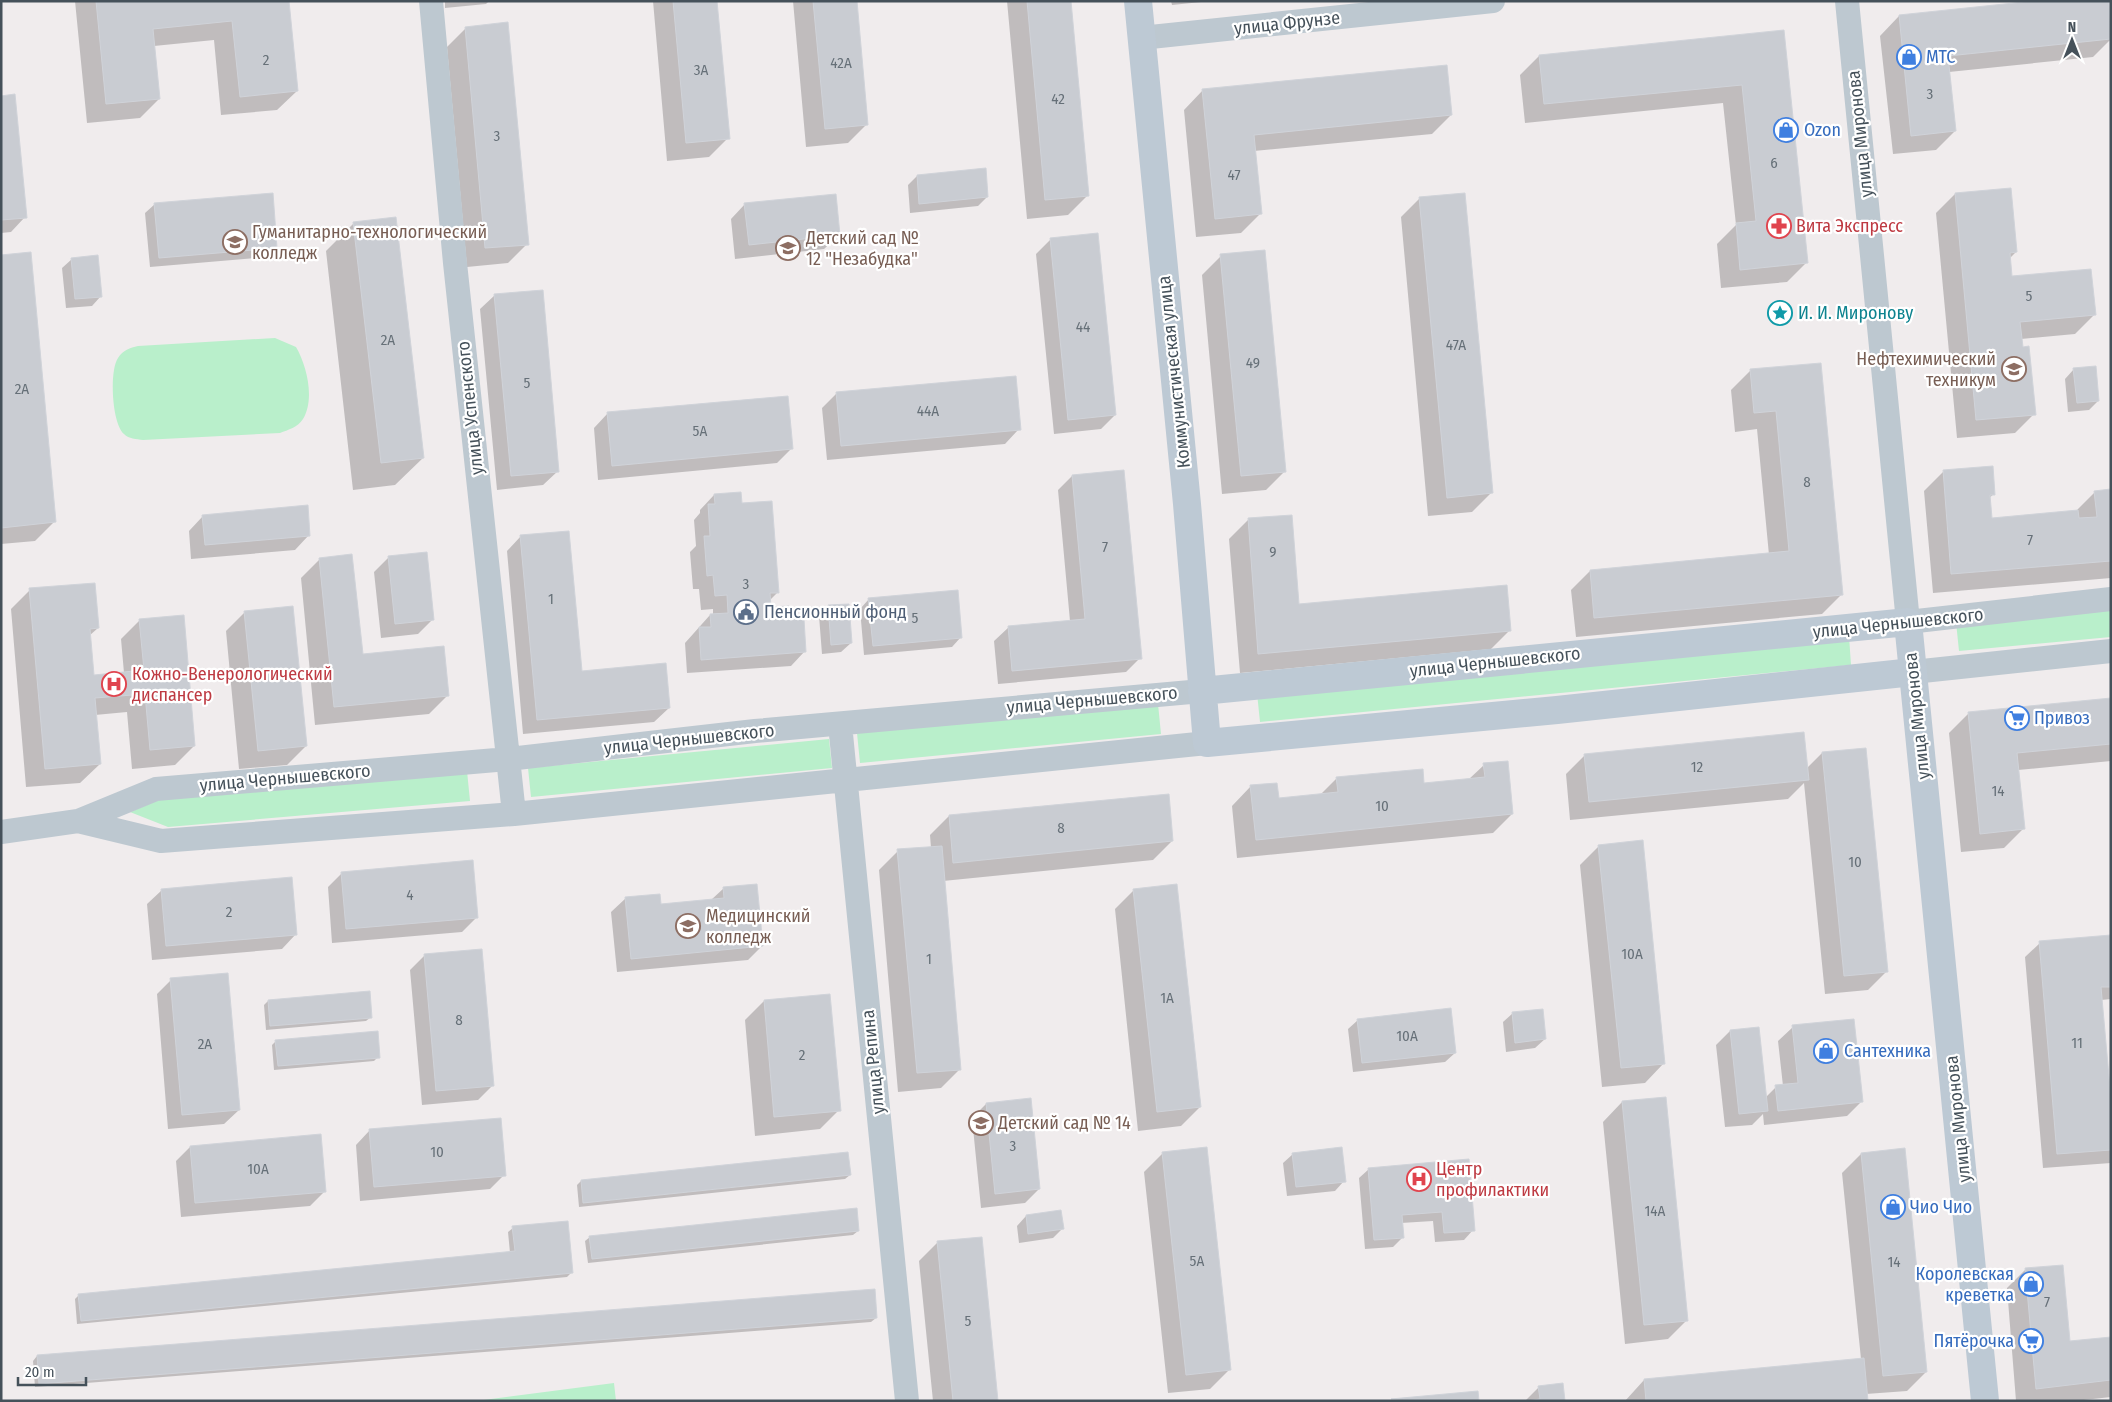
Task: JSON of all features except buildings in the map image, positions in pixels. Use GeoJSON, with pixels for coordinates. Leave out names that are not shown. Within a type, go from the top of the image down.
{"type":"FeatureCollection","features":[{"type":"Feature","properties":{"kind":"main road","name":"Коммунистическая улица"},"geometry":{"type":"LineString","coordinates":[[1138,1],[1186,494],[1207,743]]}},
{"type":"Feature","properties":{"kind":"main road","name":"улица Миронова"},"geometry":{"type":"LineString","coordinates":[[1908,622],[1985,1401]]}},
{"type":"Feature","properties":{"kind":"main road","name":"улица Чернышевского"},"geometry":{"type":"LineString","coordinates":[[1202,691],[1908,622]]}},
{"type":"Feature","properties":{"kind":"main road","name":"улица Чернышевского"},"geometry":{"type":"LineString","coordinates":[[1207,743],[1557,710],[1913,672]]}},
{"type":"Feature","properties":{"kind":"street","name":"улица Успенского"},"geometry":{"type":"LineString","coordinates":[[431,1],[455,263],[514,814]]}},
{"type":"Feature","properties":{"kind":"street","name":"улица Фрунзе"},"geometry":{"type":"LineString","coordinates":[[1141,38],[1493,1]]}},
{"type":"Feature","properties":{"kind":"street","name":"улица Миронова"},"geometry":{"type":"LineString","coordinates":[[1848,1],[1908,622]]}},
{"type":"Feature","properties":{"kind":"street","name":"улица Чернышевского"},"geometry":{"type":"LineString","coordinates":[[1908,622],[2111,599]]}},
{"type":"Feature","properties":{"kind":"street","name":"улица Чернышевского"},"geometry":{"type":"LineString","coordinates":[[1913,672],[2111,651]]}},
{"type":"Feature","properties":{"kind":"street","name":"улица Чернышевского"},"geometry":{"type":"LineString","coordinates":[[1,832],[78,822],[156,789],[508,759],[840,724],[1202,691]]}},
{"type":"Feature","properties":{"kind":"street","name":"улица Репина"},"geometry":{"type":"LineString","coordinates":[[840,724],[907,1401]]}},
{"type":"Feature","properties":{"kind":"street","name":"улица Чернышевского"},"geometry":{"type":"LineString","coordinates":[[78,822],[162,842],[514,814],[1207,743]]}},
{"type":"Feature","properties":{"kind":"green space"},"geometry":{"type":"Polygon","coordinates":[[[275,338],[296,347],[306,373],[309,402],[303,419],[296,426],[280,433],[143,440],[128,437],[120,428],[114,409],[113,374],[118,358],[127,350],[138,346],[275,338]]]}},
{"type":"Feature","properties":{"kind":"green space"},"geometry":{"type":"Polygon","coordinates":[[[2111,607],[2111,637],[1959,651],[1956,622],[2111,607]]]}},
{"type":"Feature","properties":{"kind":"green space"},"geometry":{"type":"Polygon","coordinates":[[[1849,636],[1851,665],[1260,722],[1257,693],[1849,636]]]}},
{"type":"Feature","properties":{"kind":"green space"},"geometry":{"type":"Polygon","coordinates":[[[1158,704],[1161,734],[860,763],[857,733],[1158,704]]]}},
{"type":"Feature","properties":{"kind":"green space"},"geometry":{"type":"Polygon","coordinates":[[[829,739],[832,768],[531,797],[528,768],[829,739]]]}},
{"type":"Feature","properties":{"kind":"green space"},"geometry":{"type":"Polygon","coordinates":[[[467,771],[470,801],[168,827],[130,812],[166,797],[467,771]]]}},
{"type":"Feature","properties":{"kind":"green space"},"geometry":{"type":"Polygon","coordinates":[[[614,1383],[616,1401],[476,1401],[614,1383]]]}},
{"type":"Feature","properties":{"kind":"place","name":"МТС"},"geometry":{"type":"Point","coordinates":[1909,57]}},
{"type":"Feature","properties":{"kind":"place","name":"Ozon"},"geometry":{"type":"Point","coordinates":[1786,130]}},
{"type":"Feature","properties":{"kind":"place","name":"Вита Экспресс"},"geometry":{"type":"Point","coordinates":[1779,226]}},
{"type":"Feature","properties":{"kind":"place","name":"Гуманитарно-технологический колледж"},"geometry":{"type":"Point","coordinates":[235,242]}},
{"type":"Feature","properties":{"kind":"place","name":"Детский сад № 12 \"Незабудка\""},"geometry":{"type":"Point","coordinates":[788,248]}},
{"type":"Feature","properties":{"kind":"place","name":"И. И. Миронову"},"geometry":{"type":"Point","coordinates":[1780,313]}},
{"type":"Feature","properties":{"kind":"place","name":"Нефтехимический техникум"},"geometry":{"type":"Point","coordinates":[2014,369]}},
{"type":"Feature","properties":{"kind":"place","name":"Пенсионный фонд"},"geometry":{"type":"Point","coordinates":[746,612]}},
{"type":"Feature","properties":{"kind":"place","name":"Кожно-Венерологический диспансер"},"geometry":{"type":"Point","coordinates":[114,684]}},
{"type":"Feature","properties":{"kind":"place","name":"Привоз"},"geometry":{"type":"Point","coordinates":[2017,718]}},
{"type":"Feature","properties":{"kind":"place","name":"Медицинский колледж"},"geometry":{"type":"Point","coordinates":[688,926]}},
{"type":"Feature","properties":{"kind":"place","name":"Сантехника"},"geometry":{"type":"Point","coordinates":[1826,1051]}},
{"type":"Feature","properties":{"kind":"place","name":"Детский сад № 14"},"geometry":{"type":"Point","coordinates":[981,1123]}},
{"type":"Feature","properties":{"kind":"place","name":"Центр профилактики"},"geometry":{"type":"Point","coordinates":[1419,1179]}},
{"type":"Feature","properties":{"kind":"place","name":"Чио Чио"},"geometry":{"type":"Point","coordinates":[1893,1207]}},
{"type":"Feature","properties":{"kind":"place","name":"Королевская креветка"},"geometry":{"type":"Point","coordinates":[2031,1284]}},
{"type":"Feature","properties":{"kind":"place","name":"Пятёрочка"},"geometry":{"type":"Point","coordinates":[2031,1341]}}]}
